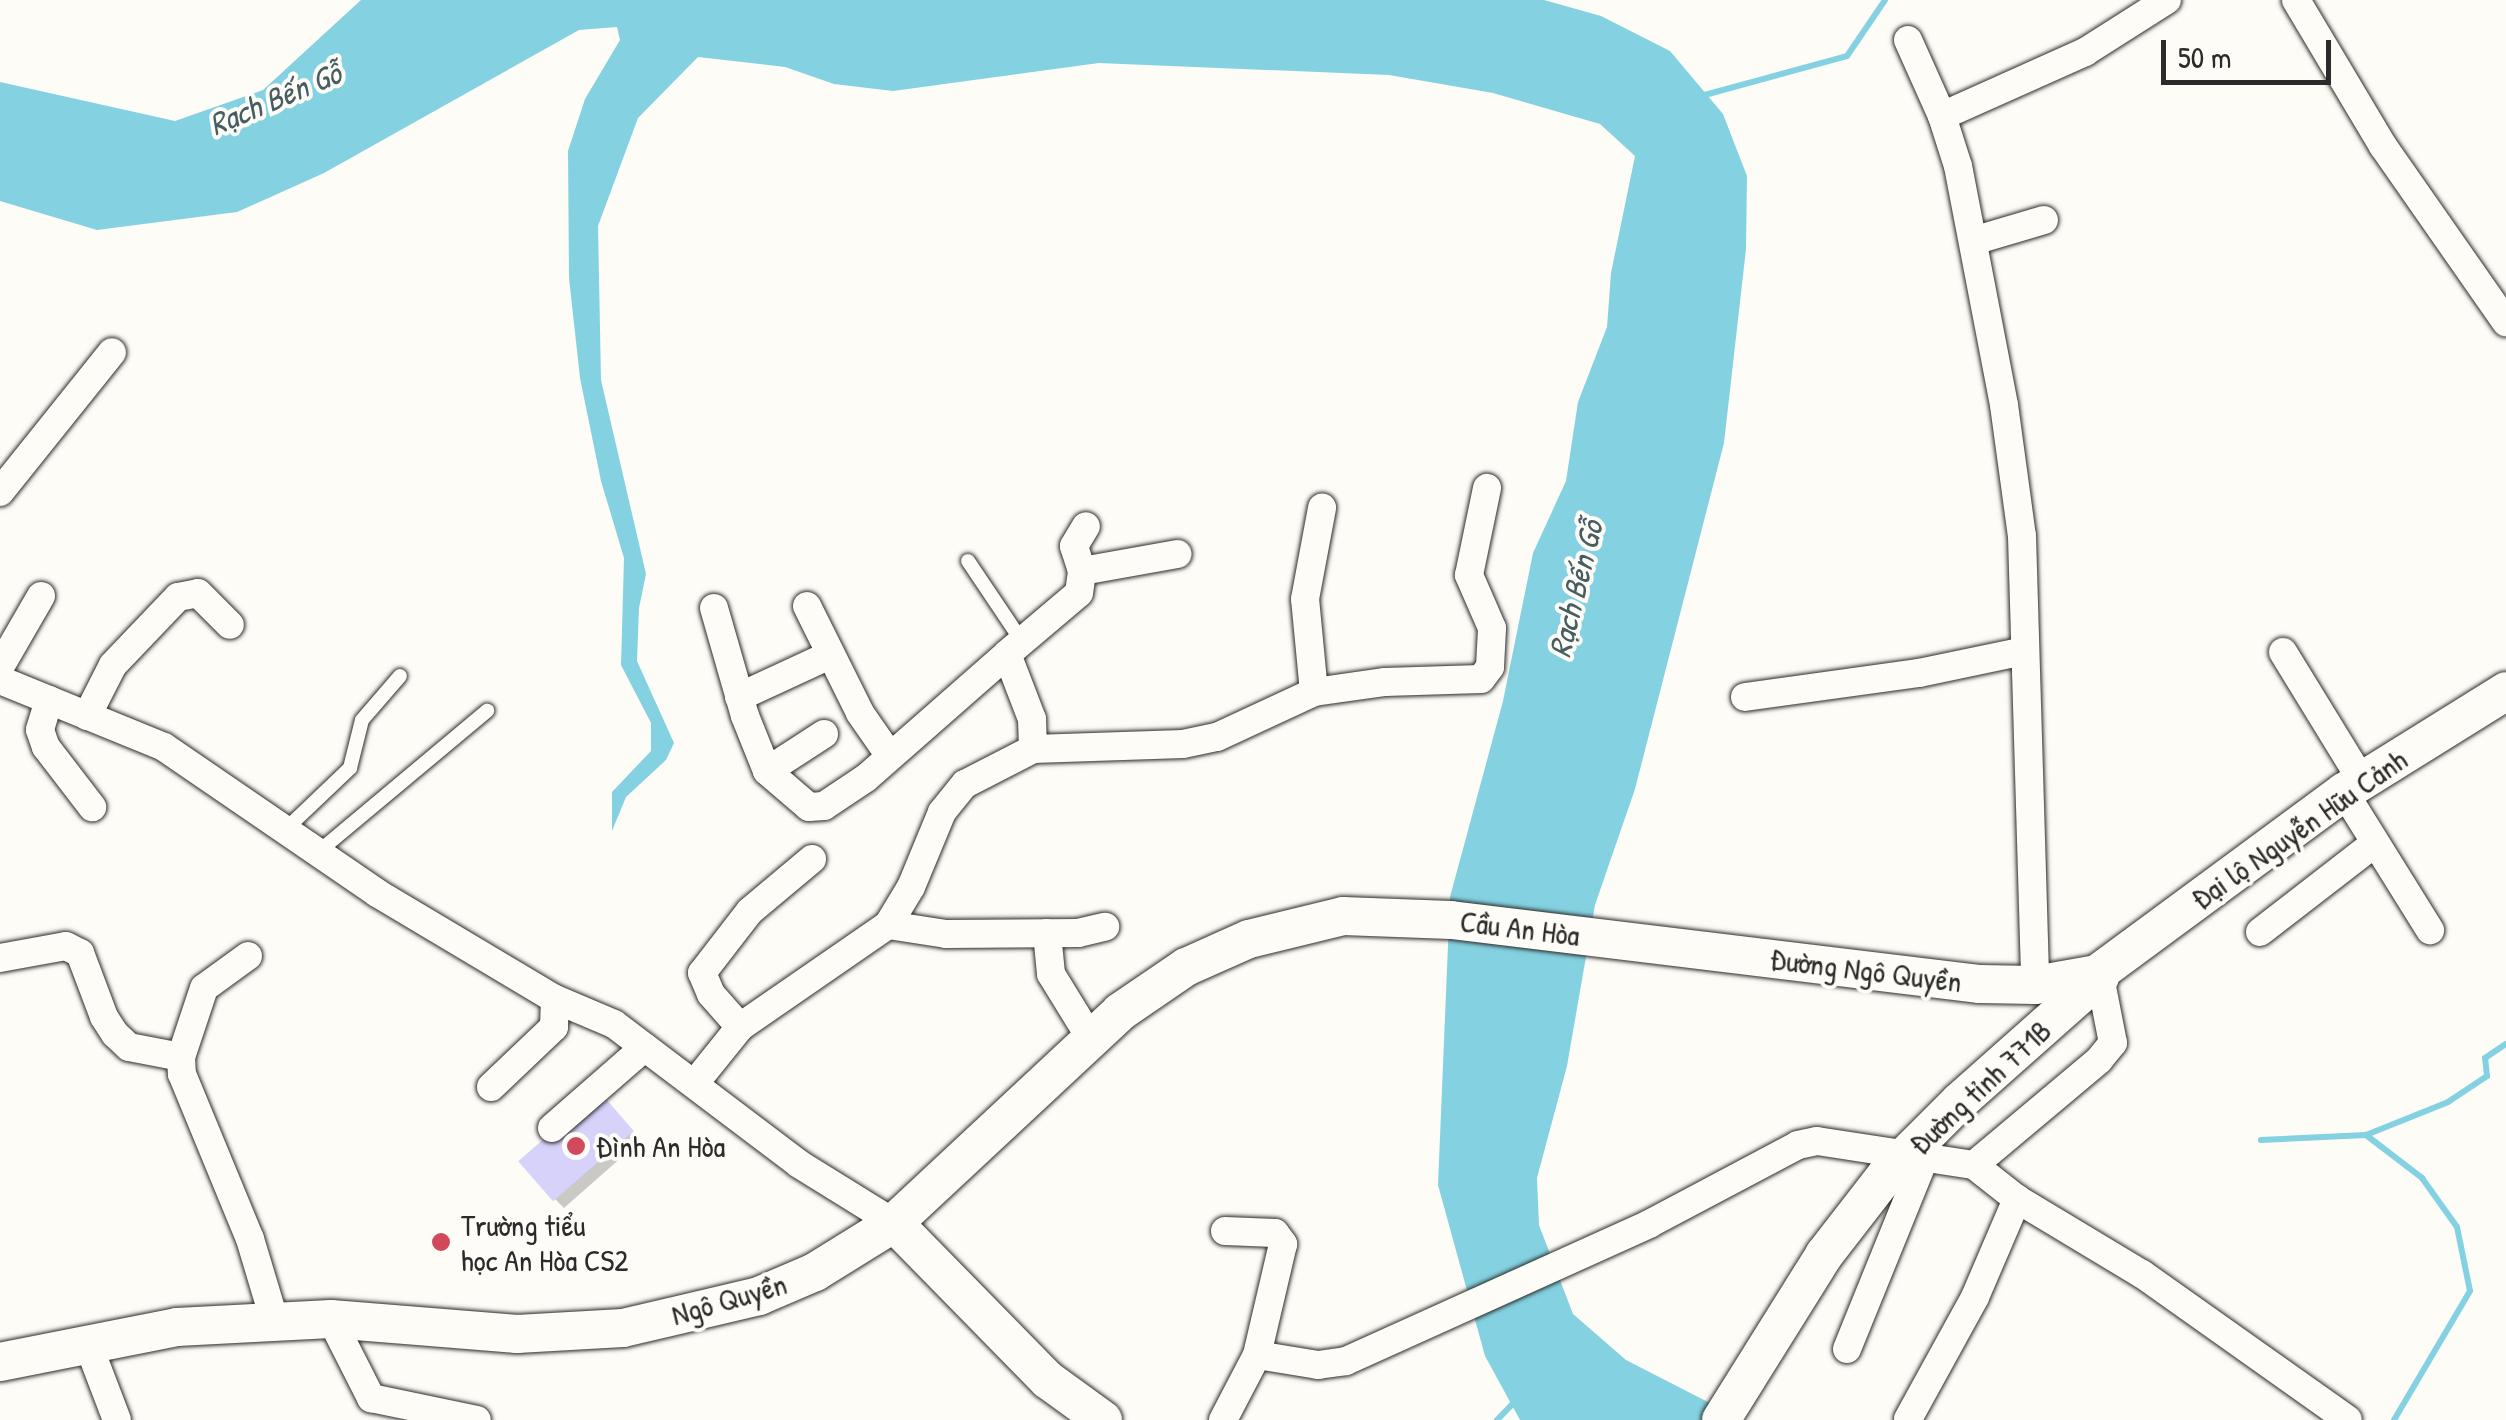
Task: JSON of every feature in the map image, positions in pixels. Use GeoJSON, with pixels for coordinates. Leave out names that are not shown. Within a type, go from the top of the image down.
{"type":"FeatureCollection","features":[{"type":"Feature","properties":{"kind":"street"},"geometry":{"type":"LineString","coordinates":[[1942,116],[2085,52],[2168,0]]}},
{"type":"Feature","properties":{"kind":"street"},"geometry":{"type":"LineString","coordinates":[[2296,0],[2382,146],[2506,322]]}},
{"type":"Feature","properties":{"kind":"street"},"geometry":{"type":"LineString","coordinates":[[1908,40],[1942,116],[1973,241],[2004,405],[2022,536],[2036,985]]}},
{"type":"Feature","properties":{"kind":"street"},"geometry":{"type":"LineString","coordinates":[[1973,241],[2044,220]]}},
{"type":"Feature","properties":{"kind":"street"},"geometry":{"type":"LineString","coordinates":[[0,492],[112,352]]}},
{"type":"Feature","properties":{"kind":"street"},"geometry":{"type":"LineString","coordinates":[[695,1084],[740,1027],[888,925],[912,887],[950,799],[964,784],[1032,750],[1183,744],[1217,737],[1314,692],[1385,682],[1481,679],[1487,674],[1492,628],[1470,575],[1487,488]]}},
{"type":"Feature","properties":{"kind":"street"},"geometry":{"type":"LineString","coordinates":[[1314,692],[1305,598],[1322,508]]}},
{"type":"Feature","properties":{"kind":"street"},"geometry":{"type":"LineString","coordinates":[[714,608],[739,697],[767,771],[809,807],[824,806],[890,756],[1078,592],[1082,571],[1074,546],[1086,526]]}},
{"type":"Feature","properties":{"kind":"street"},"geometry":{"type":"LineString","coordinates":[[1082,571],[1177,554]]}},
{"type":"Feature","properties":{"kind":"street"},"geometry":{"type":"LineString","coordinates":[[88,716],[113,665],[178,598],[198,593],[230,626]]}},
{"type":"Feature","properties":{"kind":"street"},"geometry":{"type":"LineString","coordinates":[[0,667],[41,596]]}},
{"type":"Feature","properties":{"kind":"street"},"geometry":{"type":"LineString","coordinates":[[807,606],[860,713],[890,756]]}},
{"type":"Feature","properties":{"kind":"street"},"geometry":{"type":"LineString","coordinates":[[1014,647],[1032,719],[1032,750]]}},
{"type":"Feature","properties":{"kind":"street"},"geometry":{"type":"LineString","coordinates":[[1746,697],[1918,672],[2024,651]]}},
{"type":"Feature","properties":{"kind":"street"},"geometry":{"type":"LineString","coordinates":[[2283,652],[2353,786],[2374,844],[2430,930]]}},
{"type":"Feature","properties":{"kind":"street"},"geometry":{"type":"LineString","coordinates":[[739,697],[830,655]]}},
{"type":"Feature","properties":{"kind":"street"},"geometry":{"type":"LineString","coordinates":[[0,680],[164,747],[317,852],[555,999],[614,1024],[799,1164],[894,1223],[1048,1380],[1103,1420]]}},
{"type":"Feature","properties":{"kind":"street","name":"Đại lộ Nguyễn Hữu Cảnh"},"geometry":{"type":"LineString","coordinates":[[2098,975],[2353,786],[2506,691]]}},
{"type":"Feature","properties":{"kind":"street"},"geometry":{"type":"LineString","coordinates":[[50,700],[40,730],[46,746],[92,807]]}},
{"type":"Feature","properties":{"kind":"street"},"geometry":{"type":"LineString","coordinates":[[767,771],[824,734]]}},
{"type":"Feature","properties":{"kind":"street"},"geometry":{"type":"LineString","coordinates":[[2260,932],[2374,844]]}},
{"type":"Feature","properties":{"kind":"street"},"geometry":{"type":"LineString","coordinates":[[740,1027],[711,994],[702,973],[750,911],[812,859]]}},
{"type":"Feature","properties":{"kind":"street","name":"Cầu An Hòa"},"geometry":{"type":"LineString","coordinates":[[1343,916],[1452,920],[1696,950]]}},
{"type":"Feature","properties":{"kind":"street","name":"Ngô Quyền"},"geometry":{"type":"LineString","coordinates":[[0,1362],[177,1326],[330,1319],[517,1334],[623,1328],[760,1296],[815,1272],[894,1223],[1120,1012],[1186,967],[1249,938],[1343,916]]}},
{"type":"Feature","properties":{"kind":"street"},"geometry":{"type":"LineString","coordinates":[[888,925],[946,934],[1047,933],[1105,927]]}},
{"type":"Feature","properties":{"kind":"street"},"geometry":{"type":"LineString","coordinates":[[1047,933],[1050,974],[1091,1039]]}},
{"type":"Feature","properties":{"kind":"street"},"geometry":{"type":"LineString","coordinates":[[0,958],[66,946],[80,952],[104,1017],[116,1034],[130,1047],[181,1057]]}},
{"type":"Feature","properties":{"kind":"street","name":"Đường Ngô Quyền"},"geometry":{"type":"LineString","coordinates":[[1696,950],[1980,984],[2036,985]]}},
{"type":"Feature","properties":{"kind":"street"},"geometry":{"type":"LineString","coordinates":[[248,956],[204,988],[181,1057],[182,1074],[250,1239],[274,1319]]}},
{"type":"Feature","properties":{"kind":"street"},"geometry":{"type":"LineString","coordinates":[[1974,1166],[2113,1042],[2098,975]]}},
{"type":"Feature","properties":{"kind":"street","name":"Đường tỉnh 771B"},"geometry":{"type":"LineString","coordinates":[[2036,985],[2098,975]]}},
{"type":"Feature","properties":{"kind":"street","name":"Đường tỉnh 771B"},"geometry":{"type":"LineString","coordinates":[[1721,1420],[1824,1254],[1916,1156],[2098,975]]}},
{"type":"Feature","properties":{"kind":"street"},"geometry":{"type":"LineString","coordinates":[[491,1087],[554,1027],[555,999]]}},
{"type":"Feature","properties":{"kind":"street"},"geometry":{"type":"LineString","coordinates":[[552,1128],[645,1046]]}},
{"type":"Feature","properties":{"kind":"street"},"geometry":{"type":"LineString","coordinates":[[1256,1355],[1318,1365],[1346,1361],[1576,1258],[1798,1144],[1817,1141],[1974,1166],[2017,1199],[2142,1274],[2348,1420]]}},
{"type":"Feature","properties":{"kind":"street"},"geometry":{"type":"LineString","coordinates":[[1848,1348],[1916,1156]]}},
{"type":"Feature","properties":{"kind":"street"},"geometry":{"type":"LineString","coordinates":[[1908,1419],[1975,1297],[2017,1199]]}},
{"type":"Feature","properties":{"kind":"street"},"geometry":{"type":"LineString","coordinates":[[1223,1420],[1256,1355],[1283,1244],[1275,1233],[1225,1231]]}},
{"type":"Feature","properties":{"kind":"street"},"geometry":{"type":"LineString","coordinates":[[330,1319],[371,1398],[477,1420]]}},
{"type":"Feature","properties":{"kind":"street"},"geometry":{"type":"LineString","coordinates":[[88,1344],[117,1420]]}},
{"type":"Feature","properties":{"kind":"lane"},"geometry":{"type":"LineString","coordinates":[[968,561],[1014,647]]}},
{"type":"Feature","properties":{"kind":"lane"},"geometry":{"type":"LineString","coordinates":[[285,830],[350,768],[362,720],[400,676]]}},
{"type":"Feature","properties":{"kind":"lane"},"geometry":{"type":"LineString","coordinates":[[317,852],[487,710]]}},
{"type":"Feature","properties":{"kind":"water","name":"Rạch Bến Gỗ"},"geometry":{"type":"Polygon","coordinates":[[[361,0],[1544,0],[1601,16],[1670,51],[1723,114],[1747,176],[1746,249],[1724,443],[1635,789],[1595,905],[1567,1066],[1537,1178],[1539,1225],[1573,1314],[1626,1360],[1743,1420],[1520,1420],[1485,1356],[1438,1185],[1450,897],[1503,701],[1533,553],[1566,481],[1578,402],[1607,327],[1611,273],[1635,156],[1600,124],[1493,93],[1389,75],[1099,63],[893,91],[834,84],[785,67],[698,57],[638,118],[598,226],[601,380],[646,574],[639,608],[637,661],[674,743],[666,760],[626,797],[612,831],[612,792],[651,751],[651,723],[621,665],[624,558],[601,481],[580,378],[569,278],[568,151],[585,99],[620,40],[617,27],[579,30],[324,173],[237,212],[97,230],[0,201],[0,82],[175,121],[263,90],[361,0]]]}},
{"type":"Feature","properties":{"kind":"building","name":"Đình An Hòa"},"geometry":{"type":"Polygon","coordinates":[[[599,1091],[634,1131],[553,1201],[518,1161],[599,1091]]]}},
{"type":"Feature","properties":{"kind":"waterway"},"geometry":{"type":"LineString","coordinates":[[1701,96],[1847,56],[1885,0]]}},
{"type":"Feature","properties":{"kind":"waterway"},"geometry":{"type":"LineString","coordinates":[[2366,1135],[2448,1102],[2487,1076],[2485,1058],[2506,1044]]}},
{"type":"Feature","properties":{"kind":"waterway"},"geometry":{"type":"LineString","coordinates":[[2261,1140],[2366,1135],[2422,1178],[2457,1227],[2470,1291],[2394,1420]]}},
{"type":"Feature","properties":{"kind":"waterway"},"geometry":{"type":"LineString","coordinates":[[1497,1420],[1516,1400]]}},
{"type":"Feature","properties":{"kind":"place","name":"Đình An Hòa"},"geometry":{"type":"Point","coordinates":[576,1146]}},
{"type":"Feature","properties":{"kind":"place","name":"Trường tiểu học An Hòa CS2"},"geometry":{"type":"Point","coordinates":[441,1242]}}]}
